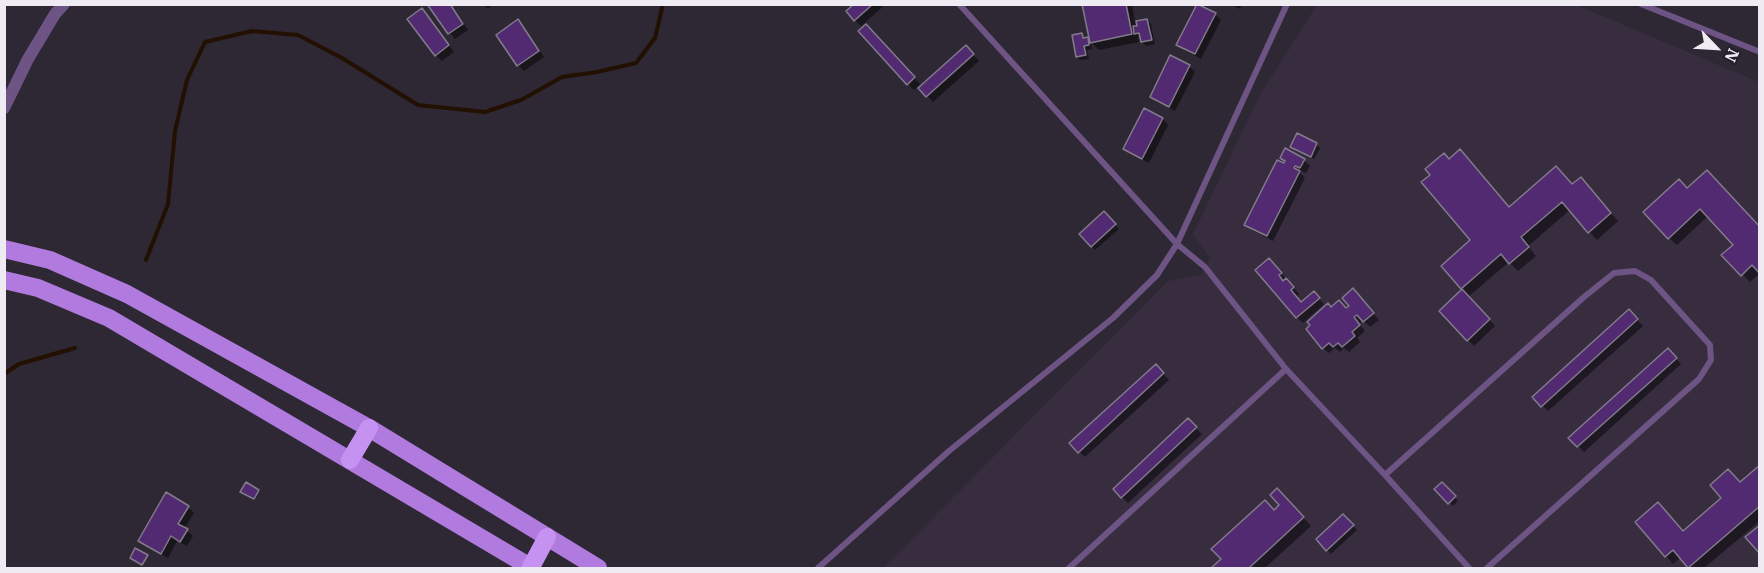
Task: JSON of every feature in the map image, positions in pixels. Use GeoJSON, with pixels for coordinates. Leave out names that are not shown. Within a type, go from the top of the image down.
{"type":"FeatureCollection","features":[{"type":"Feature","properties":{"kind":"highway"},"geometry":{"type":"LineString","coordinates":[[350,460],[369,428]]}},
{"type":"Feature","properties":{"kind":"highway"},"geometry":{"type":"LineString","coordinates":[[532,568],[547,537]]}},
{"type":"Feature","properties":{"kind":"main road"},"geometry":{"type":"LineString","coordinates":[[4,249],[50,260],[127,294],[369,428],[598,568]]}},
{"type":"Feature","properties":{"kind":"main road"},"geometry":{"type":"LineString","coordinates":[[4,280],[38,288],[110,318],[532,568]]}},
{"type":"Feature","properties":{"kind":"street"},"geometry":{"type":"LineString","coordinates":[[4,108],[28,60],[64,4]]}},
{"type":"Feature","properties":{"kind":"lane"},"geometry":{"type":"LineString","coordinates":[[959,4],[1177,244],[1205,267],[1286,369],[1468,568]]}},
{"type":"Feature","properties":{"kind":"lane"},"geometry":{"type":"LineString","coordinates":[[818,568],[949,451],[1113,318],[1156,275],[1177,244],[1287,4]]}},
{"type":"Feature","properties":{"kind":"lane"},"geometry":{"type":"LineString","coordinates":[[1641,4],[1760,52]]}},
{"type":"Feature","properties":{"kind":"lane"},"geometry":{"type":"LineString","coordinates":[[1385,475],[1584,297],[1614,273],[1635,271],[1651,280],[1710,345],[1711,360],[1699,379],[1487,568]]}},
{"type":"Feature","properties":{"kind":"lane"},"geometry":{"type":"LineString","coordinates":[[1069,568],[1286,369]]}},
{"type":"Feature","properties":{"kind":"shaded area"},"geometry":{"type":"Polygon","coordinates":[[[1317,5],[1576,5],[1759,82],[1759,568],[883,568],[1168,281],[1201,275],[1210,258],[1193,234],[1260,95],[1317,5]]]}},
{"type":"Feature","properties":{"kind":"building"},"geometry":{"type":"Polygon","coordinates":[[[427,4],[450,4],[463,24],[448,34],[427,4]]]}},
{"type":"Feature","properties":{"kind":"building"},"geometry":{"type":"Polygon","coordinates":[[[854,4],[873,4],[854,21],[846,11],[854,4]]]}},
{"type":"Feature","properties":{"kind":"building"},"geometry":{"type":"Polygon","coordinates":[[[1082,4],[1126,4],[1132,34],[1090,43],[1082,4]]]}},
{"type":"Feature","properties":{"kind":"building"},"geometry":{"type":"Polygon","coordinates":[[[1197,4],[1216,13],[1195,54],[1176,45],[1197,4]]]}},
{"type":"Feature","properties":{"kind":"building"},"geometry":{"type":"Polygon","coordinates":[[[422,8],[449,45],[435,56],[407,19],[422,8]]]}},
{"type":"Feature","properties":{"kind":"building"},"geometry":{"type":"Polygon","coordinates":[[[518,19],[539,51],[517,66],[496,35],[518,19]]]}},
{"type":"Feature","properties":{"kind":"building"},"geometry":{"type":"Polygon","coordinates":[[[1147,19],[1152,40],[1141,42],[1139,33],[1134,34],[1133,26],[1137,26],[1136,21],[1147,19]]]}},
{"type":"Feature","properties":{"kind":"building"},"geometry":{"type":"Polygon","coordinates":[[[866,24],[915,77],[907,85],[858,31],[866,24]]]}},
{"type":"Feature","properties":{"kind":"building"},"geometry":{"type":"Polygon","coordinates":[[[1082,33],[1083,38],[1088,37],[1089,45],[1084,46],[1086,55],[1076,57],[1072,35],[1082,33]]]}},
{"type":"Feature","properties":{"kind":"building"},"geometry":{"type":"Polygon","coordinates":[[[966,45],[974,54],[926,97],[918,88],[966,45]]]}},
{"type":"Feature","properties":{"kind":"building"},"geometry":{"type":"Polygon","coordinates":[[[1170,55],[1190,65],[1169,107],[1150,97],[1170,55]]]}},
{"type":"Feature","properties":{"kind":"building"},"geometry":{"type":"Polygon","coordinates":[[[1144,108],[1163,118],[1142,159],[1123,149],[1144,108]]]}},
{"type":"Feature","properties":{"kind":"building"},"geometry":{"type":"Polygon","coordinates":[[[1297,133],[1317,143],[1311,157],[1290,147],[1297,133]]]}},
{"type":"Feature","properties":{"kind":"building"},"geometry":{"type":"Polygon","coordinates":[[[1285,148],[1305,159],[1300,168],[1295,166],[1294,168],[1300,171],[1267,236],[1244,225],[1277,160],[1284,163],[1285,161],[1280,158],[1285,148]]]}},
{"type":"Feature","properties":{"kind":"building"},"geometry":{"type":"Polygon","coordinates":[[[1460,149],[1509,207],[1556,166],[1572,184],[1581,177],[1611,213],[1588,233],[1562,202],[1521,237],[1529,247],[1509,264],[1501,254],[1461,289],[1441,266],[1470,240],[1421,182],[1430,175],[1425,169],[1444,153],[1449,159],[1460,149]]]}},
{"type":"Feature","properties":{"kind":"building"},"geometry":{"type":"Polygon","coordinates":[[[1707,170],[1760,227],[1760,274],[1752,265],[1741,276],[1721,255],[1733,245],[1700,209],[1668,239],[1643,212],[1679,179],[1687,188],[1707,170]]]}},
{"type":"Feature","properties":{"kind":"building"},"geometry":{"type":"Polygon","coordinates":[[[1104,211],[1116,224],[1091,247],[1079,234],[1104,211]]]}},
{"type":"Feature","properties":{"kind":"building"},"geometry":{"type":"Polygon","coordinates":[[[1269,258],[1282,273],[1279,275],[1283,281],[1286,278],[1294,287],[1291,290],[1301,302],[1314,291],[1320,298],[1296,318],[1255,270],[1269,258]]]}},
{"type":"Feature","properties":{"kind":"building"},"geometry":{"type":"Polygon","coordinates":[[[1353,288],[1374,313],[1363,322],[1357,315],[1354,317],[1360,325],[1352,332],[1355,336],[1342,347],[1338,343],[1333,347],[1329,343],[1322,349],[1306,329],[1310,325],[1307,322],[1328,303],[1331,307],[1339,300],[1346,308],[1349,306],[1342,298],[1353,288]]]}},
{"type":"Feature","properties":{"kind":"building"},"geometry":{"type":"Polygon","coordinates":[[[1462,289],[1490,319],[1467,341],[1439,311],[1462,289]]]}},
{"type":"Feature","properties":{"kind":"building"},"geometry":{"type":"Polygon","coordinates":[[[1629,309],[1638,319],[1541,407],[1532,397],[1629,309]]]}},
{"type":"Feature","properties":{"kind":"building"},"geometry":{"type":"Polygon","coordinates":[[[1668,348],[1677,358],[1577,447],[1568,438],[1668,348]]]}},
{"type":"Feature","properties":{"kind":"building"},"geometry":{"type":"Polygon","coordinates":[[[1156,364],[1164,373],[1078,453],[1069,443],[1156,364]]]}},
{"type":"Feature","properties":{"kind":"building"},"geometry":{"type":"Polygon","coordinates":[[[1188,418],[1197,427],[1121,498],[1113,489],[1188,418]]]}},
{"type":"Feature","properties":{"kind":"building"},"geometry":{"type":"Polygon","coordinates":[[[1760,465],[1760,506],[1688,568],[1673,550],[1665,557],[1635,522],[1658,502],[1683,531],[1721,498],[1710,485],[1728,469],[1740,482],[1760,465]]]}},
{"type":"Feature","properties":{"kind":"building"},"geometry":{"type":"Polygon","coordinates":[[[246,482],[259,490],[254,499],[240,492],[246,482]]]}},
{"type":"Feature","properties":{"kind":"building"},"geometry":{"type":"Polygon","coordinates":[[[1442,482],[1456,496],[1448,504],[1434,489],[1442,482]]]}},
{"type":"Feature","properties":{"kind":"building"},"geometry":{"type":"Polygon","coordinates":[[[1277,488],[1304,517],[1249,568],[1211,568],[1221,559],[1211,549],[1265,500],[1274,510],[1279,505],[1270,495],[1277,488]]]}},
{"type":"Feature","properties":{"kind":"building"},"geometry":{"type":"Polygon","coordinates":[[[166,492],[189,506],[178,524],[188,529],[180,542],[171,536],[161,554],[138,541],[166,492]]]}},
{"type":"Feature","properties":{"kind":"building"},"geometry":{"type":"Polygon","coordinates":[[[1343,514],[1354,525],[1326,551],[1316,539],[1343,514]]]}},
{"type":"Feature","properties":{"kind":"building"},"geometry":{"type":"Polygon","coordinates":[[[1760,525],[1760,554],[1745,537],[1760,525]]]}},
{"type":"Feature","properties":{"kind":"building"},"geometry":{"type":"Polygon","coordinates":[[[135,548],[148,555],[142,565],[130,558],[135,548]]]}},
{"type":"Feature","properties":{"kind":"waterway"},"geometry":{"type":"LineString","coordinates":[[146,260],[168,204],[175,131],[187,80],[205,42],[252,31],[298,35],[342,58],[418,105],[485,112],[521,100],[562,77],[636,63],[655,38],[663,4]]}},
{"type":"Feature","properties":{"kind":"waterway"},"geometry":{"type":"LineString","coordinates":[[4,374],[19,364],[75,348]]}}]}
